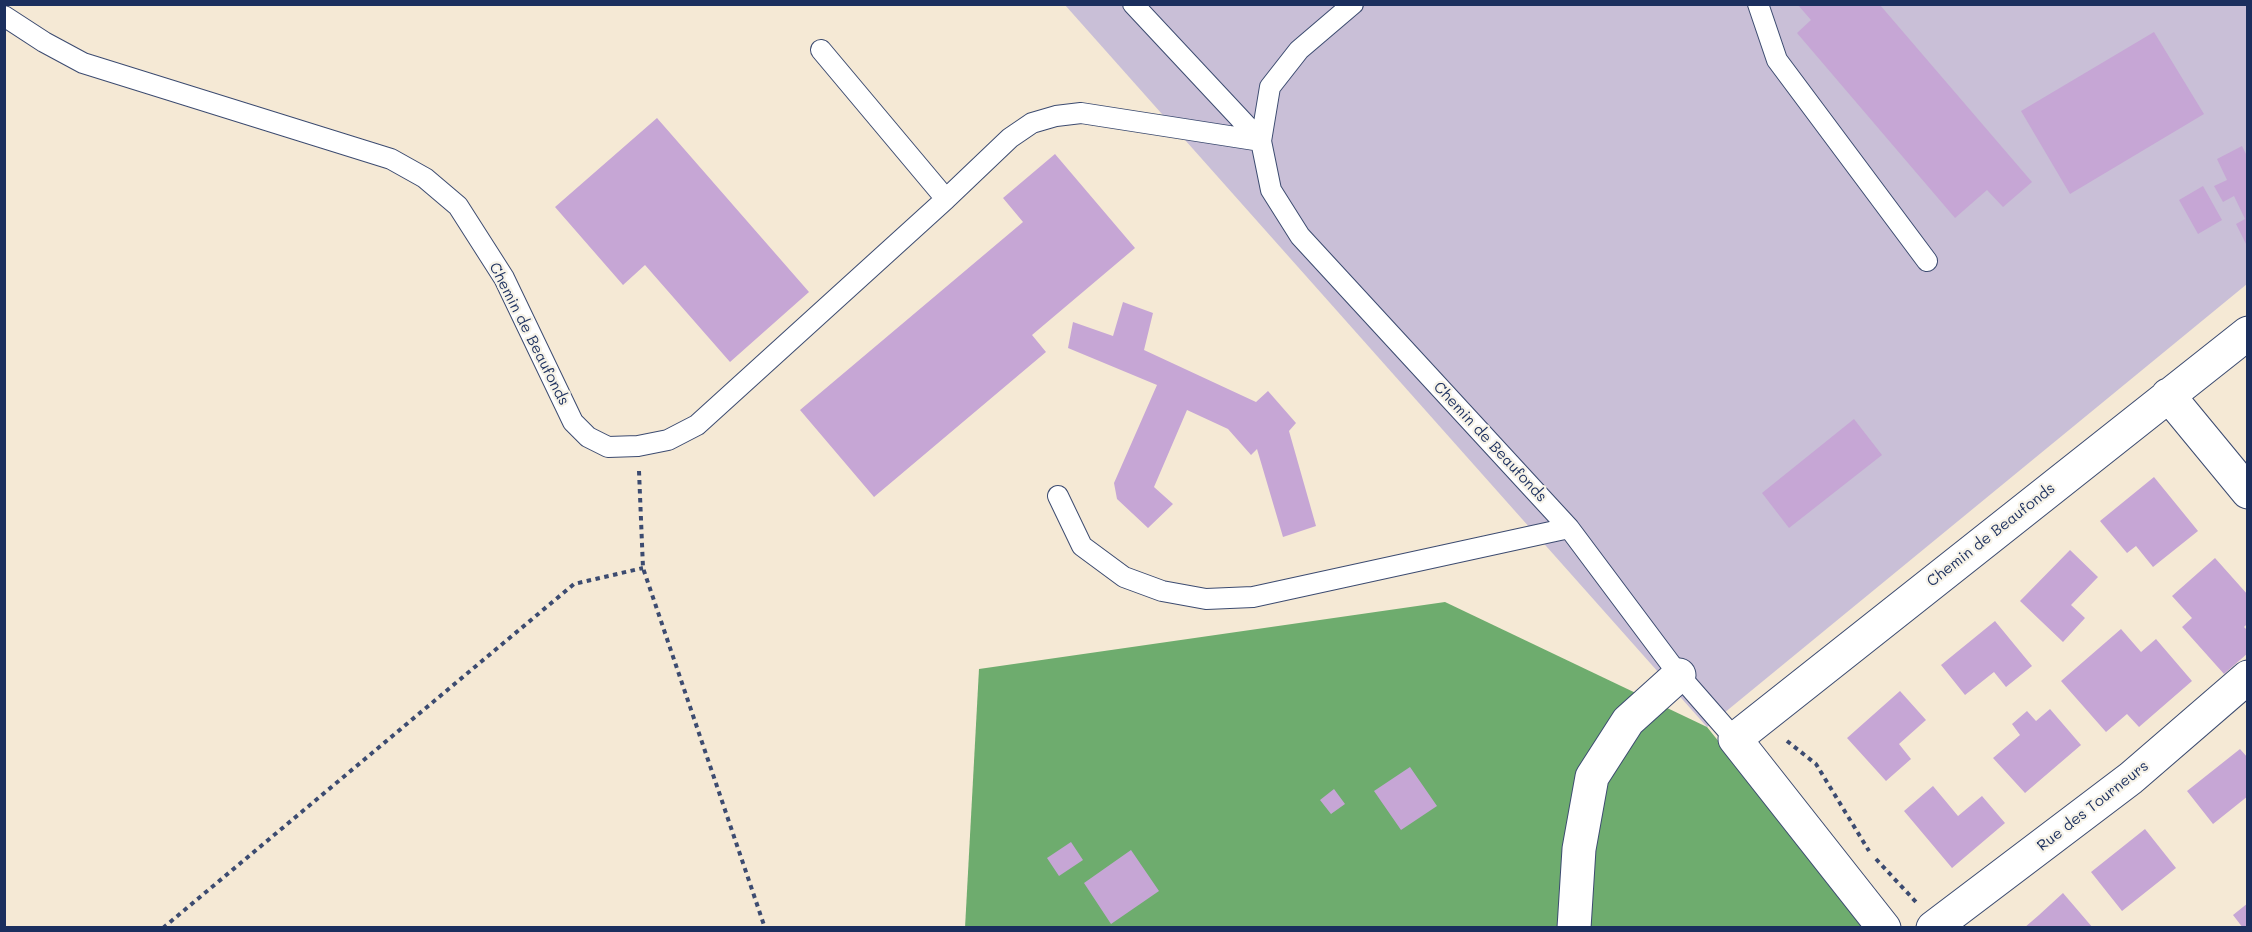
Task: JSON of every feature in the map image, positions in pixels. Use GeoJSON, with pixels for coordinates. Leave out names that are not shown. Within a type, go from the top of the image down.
{"type":"FeatureCollection","features":[{"type":"Feature","properties":{"kind":"street","name":"Chemin de Beaufonds"},"geometry":{"type":"LineString","coordinates":[[1884,927],[1748,729],[2247,333]]}},
{"type":"Feature","properties":{"kind":"street"},"geometry":{"type":"LineString","coordinates":[[2168,395],[2247,492]]}},
{"type":"Feature","properties":{"kind":"street"},"geometry":{"type":"LineString","coordinates":[[1574,927],[1579,849],[1592,777],[1628,721],[1679,675]]}},
{"type":"Feature","properties":{"kind":"street","name":"Rue des Tourneurs"},"geometry":{"type":"LineString","coordinates":[[1936,925],[2131,778],[2247,677]]}},
{"type":"Feature","properties":{"kind":"lane"},"geometry":{"type":"LineString","coordinates":[[1133,4],[1262,141]]}},
{"type":"Feature","properties":{"kind":"lane","name":"Chemin de Beaufonds"},"geometry":{"type":"LineString","coordinates":[[1353,4],[1299,50],[1269,87],[1262,141],[1271,190],[1300,236],[1569,528],[1679,675],[1748,729]]}},
{"type":"Feature","properties":{"kind":"lane"},"geometry":{"type":"LineString","coordinates":[[1758,4],[1777,60],[1927,261]]}},
{"type":"Feature","properties":{"kind":"lane","name":"Chemin de Beaufonds"},"geometry":{"type":"LineString","coordinates":[[4,16],[44,42],[83,63],[391,159],[425,178],[458,206],[504,278],[573,422],[588,437],[608,447],[638,446],[668,440],[697,425],[1010,138],[1032,123],[1056,116],[1081,113],[1262,141]]}},
{"type":"Feature","properties":{"kind":"lane"},"geometry":{"type":"LineString","coordinates":[[822,50],[946,199]]}},
{"type":"Feature","properties":{"kind":"lane"},"geometry":{"type":"LineString","coordinates":[[1058,496],[1082,546],[1124,577],[1162,591],[1206,599],[1253,597],[1569,528]]}},
{"type":"Feature","properties":{"kind":"path"},"geometry":{"type":"LineString","coordinates":[[638,446],[643,568],[765,927]]}},
{"type":"Feature","properties":{"kind":"path"},"geometry":{"type":"LineString","coordinates":[[163,927],[574,584],[643,568]]}},
{"type":"Feature","properties":{"kind":"path"},"geometry":{"type":"LineString","coordinates":[[1748,729],[1816,764],[1870,853],[1936,925]]}},
{"type":"Feature","properties":{"kind":"shaded area"},"geometry":{"type":"Polygon","coordinates":[[[1065,5],[2247,5],[2247,284],[1707,727],[1065,5]]]}},
{"type":"Feature","properties":{"kind":"green space"},"geometry":{"type":"Polygon","coordinates":[[[1445,602],[1707,727],[1868,927],[965,928],[979,669],[1445,602]]]}},
{"type":"Feature","properties":{"kind":"building"},"geometry":{"type":"Polygon","coordinates":[[[1798,5],[1880,5],[2032,182],[2003,207],[1987,190],[1955,218],[1797,33],[1811,20],[1798,5]]]}},
{"type":"Feature","properties":{"kind":"building"},"geometry":{"type":"Polygon","coordinates":[[[2154,32],[2204,114],[2070,194],[2021,111],[2154,32]]]}},
{"type":"Feature","properties":{"kind":"building"},"geometry":{"type":"Polygon","coordinates":[[[657,118],[809,292],[730,362],[645,265],[623,285],[555,207],[657,118]]]}},
{"type":"Feature","properties":{"kind":"building"},"geometry":{"type":"Polygon","coordinates":[[[2242,146],[2248,158],[2248,248],[2236,224],[2245,219],[2234,196],[2223,202],[2214,186],[2227,180],[2217,159],[2242,146]]]}},
{"type":"Feature","properties":{"kind":"building"},"geometry":{"type":"Polygon","coordinates":[[[1055,154],[1135,248],[1032,335],[1046,352],[874,497],[800,410],[1023,222],[1003,198],[1055,154]]]}},
{"type":"Feature","properties":{"kind":"building"},"geometry":{"type":"Polygon","coordinates":[[[2203,186],[2222,220],[2198,234],[2179,200],[2203,186]]]}},
{"type":"Feature","properties":{"kind":"building"},"geometry":{"type":"Polygon","coordinates":[[[1123,302],[1153,313],[1144,350],[1256,402],[1268,391],[1296,423],[1289,431],[1316,526],[1283,537],[1257,449],[1251,455],[1228,429],[1187,410],[1154,487],[1173,504],[1148,528],[1117,499],[1114,483],[1157,385],[1068,348],[1073,322],[1113,336],[1123,302]]]}},
{"type":"Feature","properties":{"kind":"building"},"geometry":{"type":"Polygon","coordinates":[[[1854,419],[1882,455],[1789,528],[1762,493],[1854,419]]]}},
{"type":"Feature","properties":{"kind":"building"},"geometry":{"type":"Polygon","coordinates":[[[2154,477],[2198,531],[2153,567],[2136,546],[2127,553],[2100,521],[2154,477]]]}},
{"type":"Feature","properties":{"kind":"building"},"geometry":{"type":"Polygon","coordinates":[[[2070,550],[2098,577],[2071,605],[2085,618],[2063,642],[2020,601],[2070,550]]]}},
{"type":"Feature","properties":{"kind":"building"},"geometry":{"type":"Polygon","coordinates":[[[2215,558],[2248,595],[2248,623],[2244,627],[2248,631],[2248,653],[2224,674],[2182,627],[2192,618],[2172,596],[2215,558]]]}},
{"type":"Feature","properties":{"kind":"building"},"geometry":{"type":"Polygon","coordinates":[[[1995,621],[2032,666],[2006,687],[1994,672],[1965,695],[1941,665],[1995,621]]]}},
{"type":"Feature","properties":{"kind":"building"},"geometry":{"type":"Polygon","coordinates":[[[2121,629],[2141,652],[2156,639],[2192,681],[2139,727],[2127,714],[2106,732],[2061,681],[2121,629]]]}},
{"type":"Feature","properties":{"kind":"building"},"geometry":{"type":"Polygon","coordinates":[[[1900,691],[1926,720],[1899,744],[1911,759],[1886,781],[1847,738],[1900,691]]]}},
{"type":"Feature","properties":{"kind":"building"},"geometry":{"type":"Polygon","coordinates":[[[2050,709],[2081,745],[2025,793],[1993,758],[2020,735],[2012,724],[2027,711],[2036,721],[2050,709]]]}},
{"type":"Feature","properties":{"kind":"building"},"geometry":{"type":"Polygon","coordinates":[[[2240,749],[2248,758],[2248,796],[2213,824],[2187,791],[2240,749]]]}},
{"type":"Feature","properties":{"kind":"building"},"geometry":{"type":"Polygon","coordinates":[[[1410,767],[1437,806],[1401,830],[1374,791],[1410,767]]]}},
{"type":"Feature","properties":{"kind":"building"},"geometry":{"type":"Polygon","coordinates":[[[1933,786],[1958,816],[1982,796],[2005,823],[1952,868],[1904,811],[1933,786]]]}},
{"type":"Feature","properties":{"kind":"building"},"geometry":{"type":"Polygon","coordinates":[[[1334,789],[1345,804],[1331,814],[1320,800],[1334,789]]]}},
{"type":"Feature","properties":{"kind":"building"},"geometry":{"type":"Polygon","coordinates":[[[2145,829],[2176,868],[2122,911],[2091,872],[2145,829]]]}},
{"type":"Feature","properties":{"kind":"building"},"geometry":{"type":"Polygon","coordinates":[[[1071,842],[1083,860],[1059,876],[1047,858],[1071,842]]]}},
{"type":"Feature","properties":{"kind":"building"},"geometry":{"type":"Polygon","coordinates":[[[1131,850],[1159,891],[1111,924],[1084,883],[1131,850]]]}},
{"type":"Feature","properties":{"kind":"building"},"geometry":{"type":"Polygon","coordinates":[[[2063,893],[2093,928],[2024,928],[2039,915],[2063,893]]]}},
{"type":"Feature","properties":{"kind":"building"},"geometry":{"type":"Polygon","coordinates":[[[2248,903],[2248,928],[2243,928],[2233,915],[2248,903]]]}}]}
